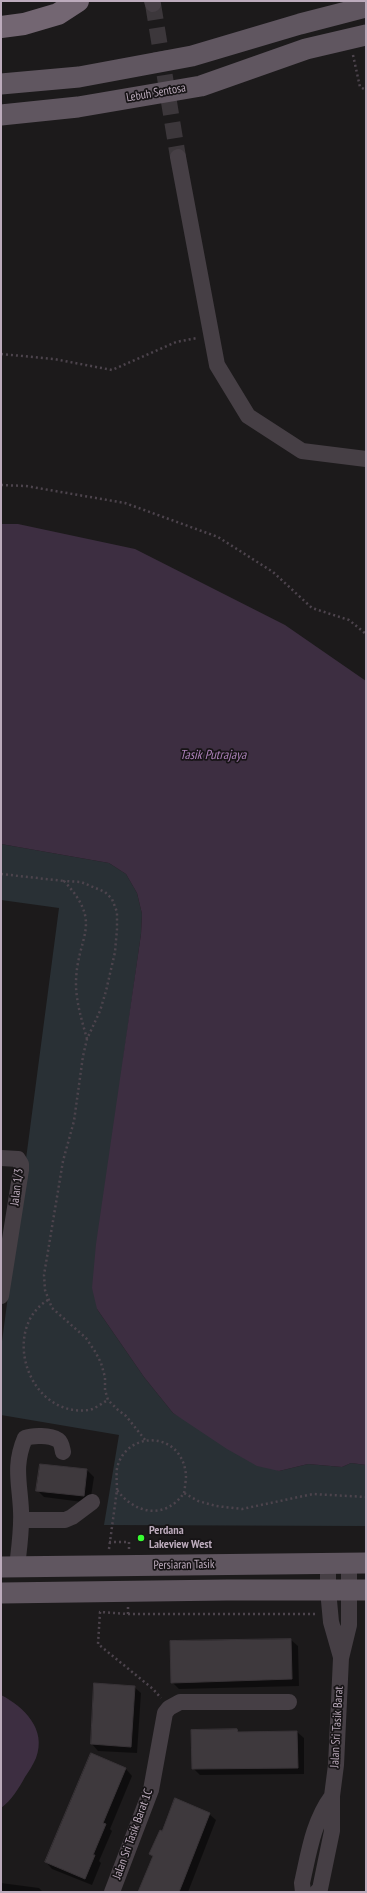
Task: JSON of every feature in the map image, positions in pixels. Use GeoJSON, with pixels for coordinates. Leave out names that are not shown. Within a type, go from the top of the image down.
{"type":"FeatureCollection","features":[{"type":"Feature","properties":{"kind":"highway"},"geometry":{"type":"LineString","coordinates":[[1,27],[24,24],[58,14],[78,1]]}},
{"type":"Feature","properties":{"kind":"main road"},"geometry":{"type":"LineString","coordinates":[[1,84],[79,77],[192,56],[300,24],[366,7]]}},
{"type":"Feature","properties":{"kind":"main road","name":"Lebuh Sentosa"},"geometry":{"type":"LineString","coordinates":[[1,115],[78,107],[201,86],[306,49],[358,37]]}},
{"type":"Feature","properties":{"kind":"main road","name":"Persiaran Tasik"},"geometry":{"type":"LineString","coordinates":[[9,1567],[357,1563]]}},
{"type":"Feature","properties":{"kind":"main road","name":"Persiaran Tasik"},"geometry":{"type":"LineString","coordinates":[[1,1593],[357,1590]]}},
{"type":"Feature","properties":{"kind":"street"},"geometry":{"type":"LineString","coordinates":[[178,157],[217,366],[248,416],[302,451],[366,459]]}},
{"type":"Feature","properties":{"kind":"street","name":"Jalan 1/3"},"geometry":{"type":"LineString","coordinates":[[1,1158],[18,1159],[21,1164],[6,1233]]}},
{"type":"Feature","properties":{"kind":"street"},"geometry":{"type":"LineString","coordinates":[[1,1296],[6,1233]]}},
{"type":"Feature","properties":{"kind":"street"},"geometry":{"type":"LineString","coordinates":[[9,1567],[21,1520],[17,1477],[22,1445],[25,1438],[37,1436],[58,1441],[62,1446],[63,1452]]}},
{"type":"Feature","properties":{"kind":"street"},"geometry":{"type":"LineString","coordinates":[[21,1520],[65,1520],[72,1517],[92,1502]]}},
{"type":"Feature","properties":{"kind":"street","name":"Jalan Sri Tasik Barat"},"geometry":{"type":"LineString","coordinates":[[328,1563],[330,1614],[341,1658]]}},
{"type":"Feature","properties":{"kind":"street","name":"Jalan Sri Tasik Barat"},"geometry":{"type":"LineString","coordinates":[[317,1892],[320,1889],[332,1831],[332,1796],[336,1765],[341,1658],[357,1590],[357,1563]]}},
{"type":"Feature","properties":{"kind":"street"},"geometry":{"type":"LineString","coordinates":[[169,1708],[180,1702],[289,1702]]}},
{"type":"Feature","properties":{"kind":"street","name":"Jalan Sri Tasik Barat 1C"},"geometry":{"type":"LineString","coordinates":[[112,1892],[151,1790],[163,1719],[169,1708]]}},
{"type":"Feature","properties":{"kind":"street","name":"Jalan Sri Tasik Barat"},"geometry":{"type":"LineString","coordinates":[[302,1892],[302,1883],[314,1828],[322,1810],[332,1796]]}},
{"type":"Feature","properties":{"kind":"path"},"geometry":{"type":"LineString","coordinates":[[358,37],[360,87],[366,90]]}},
{"type":"Feature","properties":{"kind":"path"},"geometry":{"type":"LineString","coordinates":[[1,354],[54,359],[112,370],[176,342],[211,334]]}},
{"type":"Feature","properties":{"kind":"path"},"geometry":{"type":"LineString","coordinates":[[1,485],[26,486],[125,503],[218,537],[273,572],[312,608],[349,620],[366,634]]}},
{"type":"Feature","properties":{"kind":"path"},"geometry":{"type":"LineString","coordinates":[[1,874],[81,882],[106,892],[112,899],[117,912],[117,939],[106,991],[100,1010],[87,1039],[74,1121],[63,1161],[44,1275],[45,1290],[52,1308],[86,1338],[102,1363],[105,1378],[105,1390],[108,1400],[126,1416],[146,1441]]}},
{"type":"Feature","properties":{"kind":"path"},"geometry":{"type":"LineString","coordinates":[[64,880],[77,895],[84,910],[87,926],[76,984],[81,1016],[87,1039]]}},
{"type":"Feature","properties":{"kind":"path"},"geometry":{"type":"LineString","coordinates":[[27,1315],[37,1306],[48,1300]]}},
{"type":"Feature","properties":{"kind":"path"},"geometry":{"type":"LineString","coordinates":[[31,1386],[39,1394],[60,1406],[80,1410],[90,1410],[108,1400]]}},
{"type":"Feature","properties":{"kind":"path"},"geometry":{"type":"LineString","coordinates":[[109,1566],[118,1467],[122,1458],[127,1451],[136,1444],[146,1441],[165,1442],[176,1450],[181,1457],[186,1475],[184,1493],[179,1501],[171,1507],[163,1510],[138,1508],[125,1500],[117,1490]]}},
{"type":"Feature","properties":{"kind":"path"},"geometry":{"type":"LineString","coordinates":[[184,1493],[198,1501],[216,1506],[242,1509],[313,1494],[366,1497]]}},
{"type":"Feature","properties":{"kind":"path"},"geometry":{"type":"LineString","coordinates":[[128,1591],[128,1614]]}},
{"type":"Feature","properties":{"kind":"path"},"geometry":{"type":"LineString","coordinates":[[169,1708],[153,1689],[98,1644],[100,1612],[128,1614],[330,1614]]}},
{"type":"Feature","properties":{"kind":"shaded area"},"geometry":{"type":"Polygon","coordinates":[[[1,844],[109,863],[126,874],[137,893],[142,914],[141,934],[124,1055],[97,1309],[144,1377],[173,1413],[279,1471],[308,1464],[342,1467],[351,1463],[366,1465],[366,1526],[104,1525],[119,1435],[1,1415],[1,1349],[59,908],[1,900],[1,844]]]}},
{"type":"Feature","properties":{"kind":"water","name":"Tasik Putrajaya"},"geometry":{"type":"Polygon","coordinates":[[[1,524],[18,524],[135,549],[285,625],[366,681],[366,1465],[351,1463],[342,1467],[308,1464],[279,1471],[257,1466],[227,1449],[173,1413],[144,1377],[97,1309],[92,1288],[96,1244],[141,934],[142,914],[137,893],[126,874],[109,863],[1,844],[1,524]]]}},
{"type":"Feature","properties":{"kind":"water"},"geometry":{"type":"Polygon","coordinates":[[[1,1695],[18,1706],[31,1720],[36,1728],[39,1747],[35,1761],[20,1786],[1,1808],[1,1695]]]}},
{"type":"Feature","properties":{"kind":"building"},"geometry":{"type":"Polygon","coordinates":[[[40,1464],[87,1469],[84,1496],[36,1491],[40,1464]]]}},
{"type":"Feature","properties":{"kind":"building"},"geometry":{"type":"Polygon","coordinates":[[[291,1639],[292,1679],[171,1683],[170,1641],[291,1639]]]}},
{"type":"Feature","properties":{"kind":"building"},"geometry":{"type":"Polygon","coordinates":[[[94,1683],[135,1686],[131,1747],[91,1744],[94,1683]]]}},
{"type":"Feature","properties":{"kind":"building"},"geometry":{"type":"Polygon","coordinates":[[[237,1729],[238,1732],[297,1731],[298,1768],[192,1769],[191,1730],[237,1729]]]}},
{"type":"Feature","properties":{"kind":"building"},"geometry":{"type":"Polygon","coordinates":[[[91,1753],[126,1768],[103,1823],[106,1824],[85,1879],[45,1862],[91,1753]]]}},
{"type":"Feature","properties":{"kind":"building"},"geometry":{"type":"Polygon","coordinates":[[[175,1798],[210,1813],[183,1882],[179,1892],[138,1892],[153,1856],[149,1854],[160,1830],[162,1831],[175,1798]]]}},
{"type":"Feature","properties":{"kind":"tunnel"},"geometry":{"type":"LineString","coordinates":[[153,4],[178,157]]}},
{"type":"Feature","properties":{"kind":"place","name":"Perdana Lakeview West"},"geometry":{"type":"Point","coordinates":[141,1538]}}]}
